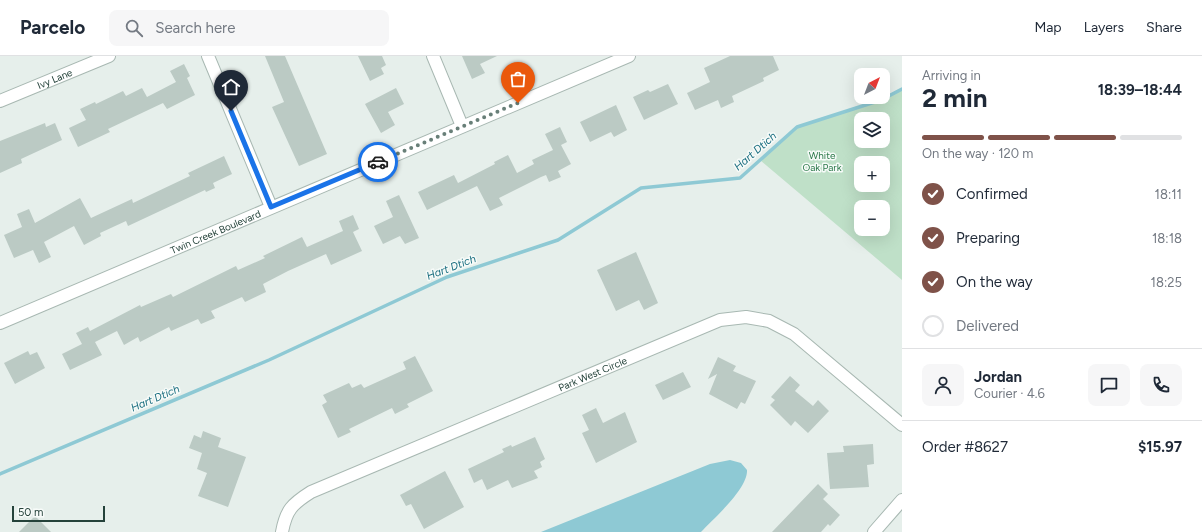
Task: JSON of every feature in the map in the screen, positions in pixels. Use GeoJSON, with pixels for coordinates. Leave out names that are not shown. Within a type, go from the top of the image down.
{"type":"FeatureCollection","features":[{"type":"Feature","properties":{"kind":"street","name":"Ivy Lane"},"geometry":{"type":"LineString","coordinates":[[0,101],[109,56]]}},
{"type":"Feature","properties":{"kind":"street"},"geometry":{"type":"LineString","coordinates":[[208,56],[271,207]]}},
{"type":"Feature","properties":{"kind":"street"},"geometry":{"type":"LineString","coordinates":[[433,56],[462,126]]}},
{"type":"Feature","properties":{"kind":"street","name":"Twin Creek Boulevard"},"geometry":{"type":"LineString","coordinates":[[0,322],[629,56]]}},
{"type":"Feature","properties":{"kind":"street","name":"Park West Circle"},"geometry":{"type":"LineString","coordinates":[[282,532],[284,520],[294,503],[310,492],[720,320],[746,317],[770,321],[794,334],[902,425]]}},
{"type":"Feature","properties":{"kind":"street"},"geometry":{"type":"LineString","coordinates":[[874,532],[902,500]]}},
{"type":"Feature","properties":{"kind":"green space","name":"White Oak Park"},"geometry":{"type":"Polygon","coordinates":[[[902,89],[902,280],[760,160],[797,127],[869,104],[890,104],[890,95],[902,89]]]}},
{"type":"Feature","properties":{"kind":"water"},"geometry":{"type":"Polygon","coordinates":[[[730,460],[741,463],[747,470],[746,478],[729,503],[701,532],[541,532],[710,464],[730,460]]]}},
{"type":"Feature","properties":{"kind":"building"},"geometry":{"type":"Polygon","coordinates":[[[265,56],[285,56],[327,154],[299,166],[272,107],[284,102],[265,56]]]}},
{"type":"Feature","properties":{"kind":"building"},"geometry":{"type":"Polygon","coordinates":[[[358,56],[382,56],[386,65],[381,68],[384,74],[370,81],[358,56]]]}},
{"type":"Feature","properties":{"kind":"building"},"geometry":{"type":"Polygon","coordinates":[[[462,56],[497,56],[480,64],[485,73],[472,79],[462,56]]]}},
{"type":"Feature","properties":{"kind":"building"},"geometry":{"type":"Polygon","coordinates":[[[730,56],[773,56],[779,70],[763,78],[764,81],[732,96],[734,102],[721,108],[718,100],[695,110],[687,93],[710,82],[704,68],[730,56]]]}},
{"type":"Feature","properties":{"kind":"building"},"geometry":{"type":"Polygon","coordinates":[[[184,64],[190,76],[187,78],[195,95],[167,109],[163,103],[108,129],[110,132],[78,147],[69,128],[86,120],[80,109],[95,102],[96,104],[123,91],[126,96],[142,88],[147,97],[176,82],[170,71],[184,64]]]}},
{"type":"Feature","properties":{"kind":"building"},"geometry":{"type":"Polygon","coordinates":[[[668,84],[678,104],[644,120],[633,97],[648,90],[650,92],[668,84]]]}},
{"type":"Feature","properties":{"kind":"building"},"geometry":{"type":"Polygon","coordinates":[[[396,88],[404,104],[388,112],[395,125],[381,133],[365,104],[396,88]]]}},
{"type":"Feature","properties":{"kind":"building"},"geometry":{"type":"Polygon","coordinates":[[[616,105],[627,130],[614,137],[611,132],[590,142],[580,122],[616,105]]]}},
{"type":"Feature","properties":{"kind":"building"},"geometry":{"type":"Polygon","coordinates":[[[45,123],[46,127],[55,123],[62,140],[21,159],[22,163],[0,173],[0,141],[45,123]]]}},
{"type":"Feature","properties":{"kind":"building"},"geometry":{"type":"Polygon","coordinates":[[[560,127],[567,142],[561,145],[571,164],[558,171],[561,177],[549,182],[546,175],[541,177],[499,198],[503,205],[490,211],[477,186],[427,210],[418,192],[454,175],[458,183],[495,164],[494,162],[508,155],[517,173],[534,164],[532,160],[553,150],[545,134],[560,127]]]}},
{"type":"Feature","properties":{"kind":"building"},"geometry":{"type":"Polygon","coordinates":[[[224,156],[232,174],[213,183],[215,188],[206,192],[205,190],[128,226],[126,221],[100,233],[101,236],[84,245],[74,226],[44,242],[51,257],[39,263],[33,250],[14,258],[4,235],[22,227],[17,214],[29,209],[35,223],[80,198],[91,218],[132,199],[133,203],[190,176],[188,173],[224,156]]]}},
{"type":"Feature","properties":{"kind":"building"},"geometry":{"type":"Polygon","coordinates":[[[399,195],[419,238],[405,244],[400,236],[383,244],[374,226],[393,217],[386,201],[399,195]]]}},
{"type":"Feature","properties":{"kind":"building"},"geometry":{"type":"Polygon","coordinates":[[[353,215],[359,229],[353,232],[362,251],[331,265],[326,254],[288,271],[263,284],[266,292],[245,302],[242,297],[211,311],[215,318],[201,324],[198,319],[171,331],[169,327],[140,342],[138,337],[124,345],[117,331],[95,342],[102,355],[70,370],[62,354],[82,344],[76,333],[88,327],[90,331],[140,305],[141,307],[171,294],[173,297],[236,266],[238,270],[265,258],[263,256],[302,237],[307,247],[343,231],[339,221],[353,215]]]}},
{"type":"Feature","properties":{"kind":"building"},"geometry":{"type":"Polygon","coordinates":[[[636,252],[658,303],[644,310],[639,300],[616,311],[597,270],[636,252]]]}},
{"type":"Feature","properties":{"kind":"building"},"geometry":{"type":"Polygon","coordinates":[[[28,351],[30,355],[37,352],[45,368],[15,384],[4,363],[28,351]]]}},
{"type":"Feature","properties":{"kind":"building"},"geometry":{"type":"Polygon","coordinates":[[[415,356],[433,391],[407,404],[409,407],[395,414],[392,408],[349,429],[351,432],[338,438],[322,405],[327,402],[323,395],[349,383],[352,388],[361,384],[364,388],[406,369],[403,362],[415,356]]]}},
{"type":"Feature","properties":{"kind":"building"},"geometry":{"type":"Polygon","coordinates":[[[718,357],[736,366],[733,371],[756,381],[745,404],[741,402],[737,409],[709,394],[717,374],[708,379],[718,357]]]}},
{"type":"Feature","properties":{"kind":"building"},"geometry":{"type":"Polygon","coordinates":[[[683,372],[691,387],[663,400],[655,385],[683,372]]]}},
{"type":"Feature","properties":{"kind":"building"},"geometry":{"type":"Polygon","coordinates":[[[790,376],[800,385],[795,391],[813,406],[818,400],[829,411],[808,433],[795,421],[791,426],[770,405],[775,400],[771,397],[790,376]]]}},
{"type":"Feature","properties":{"kind":"building"},"geometry":{"type":"Polygon","coordinates":[[[596,408],[603,423],[625,412],[637,442],[596,463],[582,433],[589,430],[582,415],[596,408]]]}},
{"type":"Feature","properties":{"kind":"building"},"geometry":{"type":"Polygon","coordinates":[[[203,431],[221,438],[218,447],[246,457],[228,507],[198,496],[207,473],[197,469],[202,453],[189,448],[194,435],[201,438],[203,431]]]}},
{"type":"Feature","properties":{"kind":"building"},"geometry":{"type":"Polygon","coordinates":[[[535,437],[545,459],[540,462],[542,467],[534,471],[538,478],[512,488],[508,480],[487,490],[482,479],[474,483],[468,469],[504,452],[502,449],[511,445],[512,447],[535,437]]]}},
{"type":"Feature","properties":{"kind":"building"},"geometry":{"type":"Polygon","coordinates":[[[873,444],[874,464],[867,465],[869,487],[830,489],[827,453],[844,452],[843,446],[873,444]]]}},
{"type":"Feature","properties":{"kind":"building"},"geometry":{"type":"Polygon","coordinates":[[[445,471],[464,507],[424,529],[411,504],[406,506],[400,495],[445,471]]]}},
{"type":"Feature","properties":{"kind":"building"},"geometry":{"type":"Polygon","coordinates":[[[818,484],[828,494],[823,499],[840,515],[830,526],[828,524],[821,532],[772,532],[818,484]]]}},
{"type":"Feature","properties":{"kind":"building"},"geometry":{"type":"Polygon","coordinates":[[[35,516],[51,532],[19,532],[35,516]]]}},
{"type":"Feature","properties":{"kind":"waterway","name":"Hart Dtich"},"geometry":{"type":"LineString","coordinates":[[0,474],[269,360],[447,277],[558,240],[641,188],[740,178],[797,127],[881,100],[902,89]]}},
{"type":"Feature","properties":{"kind":"way so far"},"geometry":{"type":"LineString","coordinates":[[378,162],[518,103]]}},
{"type":"Feature","properties":{"kind":"route"},"geometry":{"type":"LineString","coordinates":[[231,111],[271,207],[378,162]]}}]}
